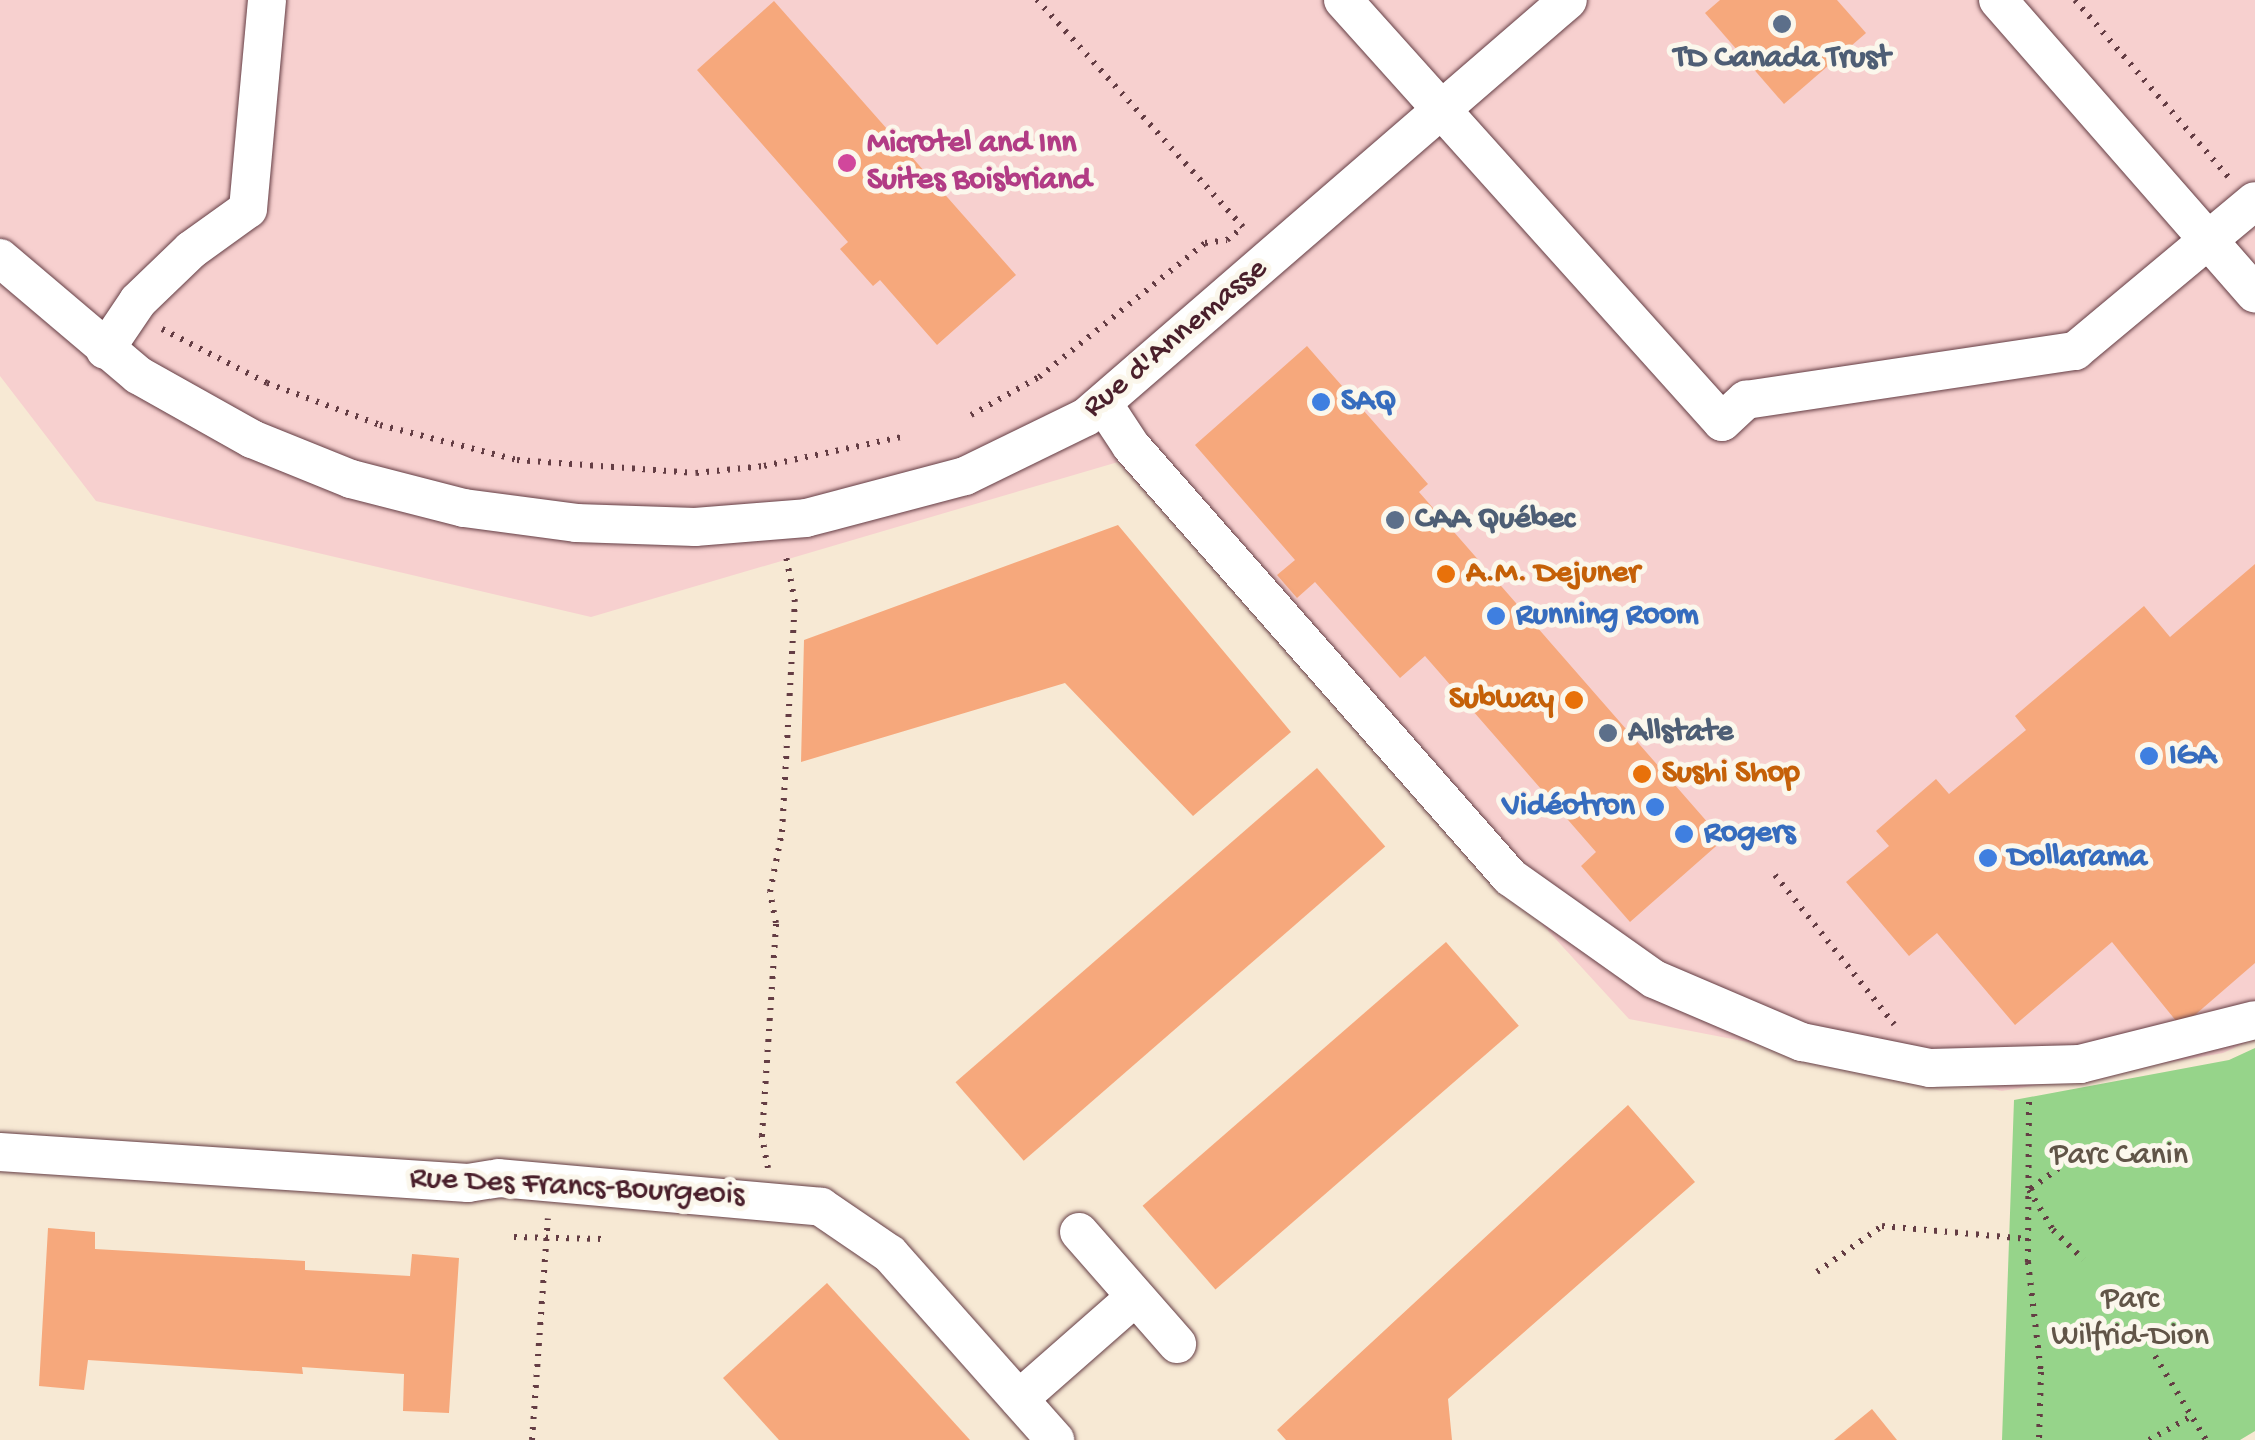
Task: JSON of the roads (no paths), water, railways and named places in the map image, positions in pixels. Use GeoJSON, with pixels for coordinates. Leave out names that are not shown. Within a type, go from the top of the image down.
{"type":"FeatureCollection","features":[{"type":"Feature","properties":{"kind":"street"},"geometry":{"type":"LineString","coordinates":[[105,350],[138,301],[191,250],[248,210],[267,0]]}},
{"type":"Feature","properties":{"kind":"street"},"geometry":{"type":"LineString","coordinates":[[1343,0],[1722,422],[1746,400],[2075,351],[2255,201]]}},
{"type":"Feature","properties":{"kind":"street","name":"Rue d'Annemasse"},"geometry":{"type":"LineString","coordinates":[[0,258],[105,350],[198,412],[351,479],[464,508],[614,526],[757,524],[879,502],[988,468],[1104,405],[1568,0]]}},
{"type":"Feature","properties":{"kind":"street"},"geometry":{"type":"LineString","coordinates":[[1998,0],[2255,294]]}},
{"type":"Feature","properties":{"kind":"street"},"geometry":{"type":"LineString","coordinates":[[1104,405],[1131,446],[1510,877],[1654,979],[1802,1042],[1930,1068],[2080,1064],[2255,1020]]}},
{"type":"Feature","properties":{"kind":"street","name":"Rue Des Francs-Bourgeois"},"geometry":{"type":"LineString","coordinates":[[0,1152],[468,1182],[500,1178],[806,1203],[840,1214],[890,1254],[1055,1440]]}},
{"type":"Feature","properties":{"kind":"street"},"geometry":{"type":"LineString","coordinates":[[1078,1232],[1176,1344]]}},
{"type":"Feature","properties":{"kind":"street"},"geometry":{"type":"LineString","coordinates":[[1020,1399],[1134,1299]]}},
{"type":"Feature","properties":{"kind":"place","name":"TD Canada Trust"},"geometry":{"type":"Point","coordinates":[1782,24]}},
{"type":"Feature","properties":{"kind":"place","name":"Microtel and Inn Suites Boisbriand"},"geometry":{"type":"Point","coordinates":[847,163]}},
{"type":"Feature","properties":{"kind":"place","name":"SAQ"},"geometry":{"type":"Point","coordinates":[1321,402]}},
{"type":"Feature","properties":{"kind":"place","name":"CAA Québec"},"geometry":{"type":"Point","coordinates":[1395,520]}},
{"type":"Feature","properties":{"kind":"place","name":"A.M. Dejuner"},"geometry":{"type":"Point","coordinates":[1446,574]}},
{"type":"Feature","properties":{"kind":"place","name":"Running Room"},"geometry":{"type":"Point","coordinates":[1496,616]}},
{"type":"Feature","properties":{"kind":"place","name":"Subway"},"geometry":{"type":"Point","coordinates":[1574,700]}},
{"type":"Feature","properties":{"kind":"place","name":"Allstate"},"geometry":{"type":"Point","coordinates":[1608,733]}},
{"type":"Feature","properties":{"kind":"place","name":"IGA"},"geometry":{"type":"Point","coordinates":[2149,756]}},
{"type":"Feature","properties":{"kind":"place","name":"Sushi Shop"},"geometry":{"type":"Point","coordinates":[1642,774]}},
{"type":"Feature","properties":{"kind":"place","name":"Vidéotron"},"geometry":{"type":"Point","coordinates":[1655,807]}},
{"type":"Feature","properties":{"kind":"place","name":"Rogers"},"geometry":{"type":"Point","coordinates":[1684,834]}},
{"type":"Feature","properties":{"kind":"place","name":"Dollarama"},"geometry":{"type":"Point","coordinates":[1988,858]}},
{"type":"Feature","properties":{"kind":"park label","name":"Parc Canin"},"geometry":{"type":"Point","coordinates":[2119,1156]}},
{"type":"Feature","properties":{"kind":"park label","name":"Parc Wilfrid-Dion"},"geometry":{"type":"Point","coordinates":[2130,1320]}}]}
